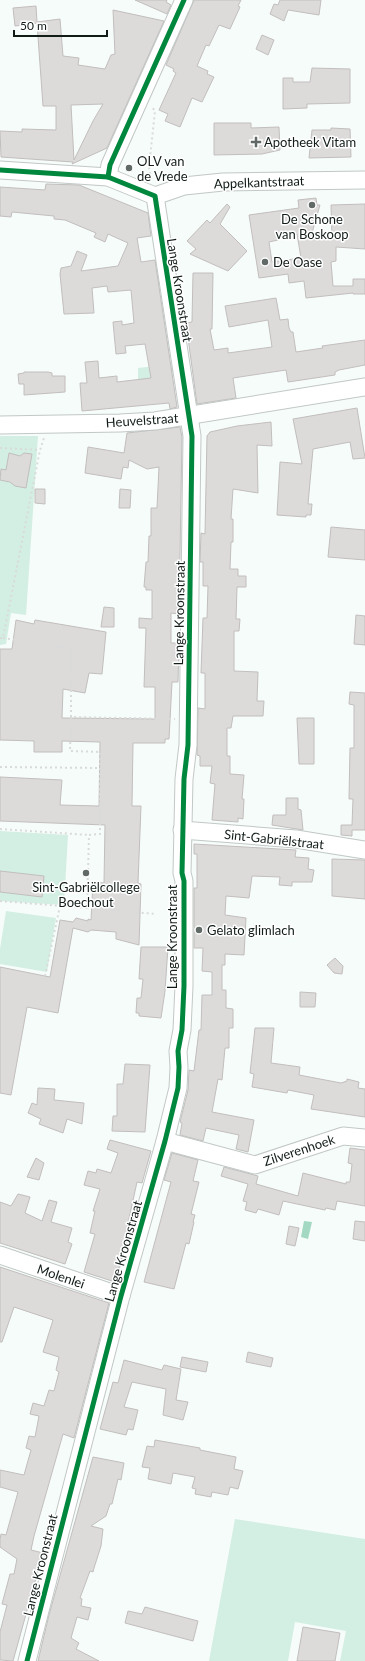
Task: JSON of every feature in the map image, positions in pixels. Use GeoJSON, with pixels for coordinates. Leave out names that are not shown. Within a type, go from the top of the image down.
{"type":"FeatureCollection","features":[{"type":"Feature","properties":{"kind":"street"},"geometry":{"type":"LineString","coordinates":[[108,177],[110,165],[184,0]]}},
{"type":"Feature","properties":{"kind":"street"},"geometry":{"type":"LineString","coordinates":[[0,170],[108,177],[155,196]]}},
{"type":"Feature","properties":{"kind":"street","name":"Appelkantstraat"},"geometry":{"type":"LineString","coordinates":[[155,196],[184,186],[223,182],[365,180]]}},
{"type":"Feature","properties":{"kind":"street","name":"Lange Kroonstraat"},"geometry":{"type":"LineString","coordinates":[[27,1661],[121,1296],[165,1141],[178,1088],[178,1051],[182,1030],[184,881],[182,873],[182,830],[188,720],[192,528],[190,416],[155,196]]}},
{"type":"Feature","properties":{"kind":"street","name":"Heuvelstraat"},"geometry":{"type":"LineString","coordinates":[[0,425],[120,423],[190,416],[365,387]]}},
{"type":"Feature","properties":{"kind":"street","name":"Sint-Gabriëlstraat"},"geometry":{"type":"LineString","coordinates":[[182,830],[296,839],[365,850]]}},
{"type":"Feature","properties":{"kind":"street","name":"Zilverenhoek"},"geometry":{"type":"LineString","coordinates":[[165,1141],[255,1165],[344,1136],[365,1138]]}},
{"type":"Feature","properties":{"kind":"street","name":"Molenlei"},"geometry":{"type":"LineString","coordinates":[[0,1255],[121,1296]]}},
{"type":"Feature","properties":{"kind":"path"},"geometry":{"type":"LineString","coordinates":[[144,90],[154,111],[149,167],[155,196]]}},
{"type":"Feature","properties":{"kind":"path"},"geometry":{"type":"LineString","coordinates":[[0,829],[100,834],[100,752],[70,751],[71,649],[1,638],[40,450],[48,424]]}},
{"type":"Feature","properties":{"kind":"path"},"geometry":{"type":"LineString","coordinates":[[0,448],[40,450]]}},
{"type":"Feature","properties":{"kind":"path"},"geometry":{"type":"LineString","coordinates":[[70,717],[188,720]]}},
{"type":"Feature","properties":{"kind":"path"},"geometry":{"type":"LineString","coordinates":[[0,767],[100,768]]}},
{"type":"Feature","properties":{"kind":"path"},"geometry":{"type":"LineString","coordinates":[[87,908],[89,834]]}},
{"type":"Feature","properties":{"kind":"path"},"geometry":{"type":"LineString","coordinates":[[0,901],[156,914]]}},
{"type":"Feature","properties":{"kind":"path"},"geometry":{"type":"LineString","coordinates":[[45,976],[60,906]]}},
{"type":"Feature","properties":{"kind":"shaded area"},"geometry":{"type":"Polygon","coordinates":[[[172,364],[174,373],[165,375],[165,383],[138,380],[138,368],[172,364]]]}},
{"type":"Feature","properties":{"kind":"shaded area"},"geometry":{"type":"Polygon","coordinates":[[[0,436],[38,436],[26,615],[11,613],[6,644],[0,645],[0,436]]]}},
{"type":"Feature","properties":{"kind":"shaded area"},"geometry":{"type":"Polygon","coordinates":[[[0,831],[68,835],[64,905],[0,901],[0,831]]]}},
{"type":"Feature","properties":{"kind":"shaded area"},"geometry":{"type":"Polygon","coordinates":[[[6,911],[56,918],[47,972],[0,964],[0,949],[6,911]]]}},
{"type":"Feature","properties":{"kind":"shaded area"},"geometry":{"type":"Polygon","coordinates":[[[304,1221],[312,1222],[308,1239],[301,1237],[304,1221]]]}},
{"type":"Feature","properties":{"kind":"shaded area"},"geometry":{"type":"Polygon","coordinates":[[[235,1519],[365,1539],[365,1661],[340,1661],[346,1631],[295,1622],[288,1661],[209,1661],[235,1519]]]}},
{"type":"Feature","properties":{"kind":"building"},"geometry":{"type":"Polygon","coordinates":[[[135,0],[167,0],[166,2],[171,5],[167,14],[135,0]]]}},
{"type":"Feature","properties":{"kind":"building"},"geometry":{"type":"Polygon","coordinates":[[[194,0],[241,0],[238,6],[240,7],[230,29],[219,25],[209,46],[206,45],[197,66],[208,71],[207,74],[214,77],[202,102],[192,98],[180,127],[165,121],[168,114],[159,110],[176,73],[173,71],[174,69],[166,65],[194,0]]]}},
{"type":"Feature","properties":{"kind":"building"},"geometry":{"type":"Polygon","coordinates":[[[280,0],[321,0],[319,15],[288,10],[284,21],[270,14],[274,4],[278,5],[280,0]]]}},
{"type":"Feature","properties":{"kind":"building"},"geometry":{"type":"Polygon","coordinates":[[[36,6],[37,22],[60,19],[63,56],[79,58],[78,65],[105,69],[111,55],[115,54],[113,10],[164,21],[107,148],[72,164],[73,162],[1,157],[0,131],[22,132],[22,129],[56,130],[56,106],[43,106],[37,23],[15,26],[13,8],[36,6]],[[103,104],[71,105],[74,160],[103,104]]]}},
{"type":"Feature","properties":{"kind":"building"},"geometry":{"type":"Polygon","coordinates":[[[262,35],[274,40],[268,55],[256,49],[262,35]]]}},
{"type":"Feature","properties":{"kind":"building"},"geometry":{"type":"Polygon","coordinates":[[[312,68],[350,69],[350,103],[307,104],[307,108],[283,109],[283,78],[293,78],[293,82],[310,82],[312,68]]]}},
{"type":"Feature","properties":{"kind":"building"},"geometry":{"type":"Polygon","coordinates":[[[214,123],[251,123],[251,128],[279,127],[280,150],[262,154],[214,155],[214,123]]]}},
{"type":"Feature","properties":{"kind":"building"},"geometry":{"type":"Polygon","coordinates":[[[331,128],[350,129],[351,157],[309,158],[312,130],[331,130],[331,128]]]}},
{"type":"Feature","properties":{"kind":"building"},"geometry":{"type":"Polygon","coordinates":[[[46,184],[79,185],[148,213],[151,236],[137,238],[141,262],[155,260],[177,407],[170,409],[169,403],[82,411],[80,383],[87,383],[85,362],[98,361],[99,378],[117,376],[117,382],[151,378],[145,344],[125,346],[126,353],[116,354],[113,322],[122,321],[122,325],[134,323],[131,290],[108,292],[107,286],[92,288],[94,313],[64,314],[60,274],[61,268],[71,266],[77,251],[87,255],[81,271],[118,266],[128,243],[108,234],[105,242],[94,237],[96,233],[65,220],[54,219],[54,216],[12,212],[11,217],[0,216],[0,187],[45,190],[46,184]]]}},
{"type":"Feature","properties":{"kind":"building"},"geometry":{"type":"Polygon","coordinates":[[[316,198],[317,205],[320,205],[310,240],[332,238],[331,205],[365,204],[365,249],[336,247],[336,261],[331,262],[333,286],[353,286],[353,279],[365,279],[365,294],[353,293],[306,298],[304,281],[289,283],[288,274],[259,278],[249,215],[299,208],[298,200],[316,198]],[[297,234],[277,237],[278,240],[269,242],[272,262],[301,258],[297,234]]]}},
{"type":"Feature","properties":{"kind":"building"},"geometry":{"type":"Polygon","coordinates":[[[227,204],[230,207],[220,224],[247,251],[228,271],[190,254],[196,249],[187,241],[207,220],[210,223],[227,204]]]}},
{"type":"Feature","properties":{"kind":"building"},"geometry":{"type":"Polygon","coordinates":[[[193,273],[213,273],[212,329],[210,329],[214,350],[228,348],[228,353],[272,347],[268,320],[229,327],[225,306],[276,298],[280,320],[288,319],[289,328],[291,332],[293,332],[296,352],[323,348],[322,346],[365,340],[365,365],[339,370],[335,372],[335,375],[288,382],[286,370],[233,378],[236,398],[197,404],[186,323],[192,322],[193,273]]]}},
{"type":"Feature","properties":{"kind":"building"},"geometry":{"type":"Polygon","coordinates":[[[24,372],[48,372],[52,373],[52,376],[65,376],[65,392],[24,395],[24,384],[19,384],[18,374],[24,372]]]}},
{"type":"Feature","properties":{"kind":"building"},"geometry":{"type":"Polygon","coordinates":[[[357,408],[365,458],[353,459],[350,442],[313,449],[308,504],[312,504],[311,515],[306,515],[306,517],[277,515],[280,462],[302,464],[293,419],[357,408]]]}},
{"type":"Feature","properties":{"kind":"building"},"geometry":{"type":"Polygon","coordinates":[[[271,422],[272,446],[257,445],[258,493],[233,489],[231,519],[233,519],[233,542],[231,542],[230,569],[238,569],[238,576],[246,576],[246,587],[237,587],[236,619],[240,619],[239,631],[234,631],[234,671],[258,672],[257,701],[264,701],[263,716],[233,716],[231,728],[227,728],[227,756],[230,756],[230,774],[244,775],[242,799],[244,799],[243,819],[238,818],[238,822],[212,820],[215,784],[210,783],[212,766],[200,766],[200,756],[197,755],[198,708],[205,709],[205,673],[201,673],[203,618],[207,618],[208,586],[203,586],[203,562],[200,562],[201,533],[205,534],[207,436],[210,432],[237,426],[271,422]]]}},
{"type":"Feature","properties":{"kind":"building"},"geometry":{"type":"Polygon","coordinates":[[[180,427],[182,437],[179,614],[171,613],[171,643],[179,643],[178,682],[172,682],[169,739],[165,739],[165,743],[133,743],[132,806],[141,806],[138,883],[141,884],[139,945],[116,939],[116,932],[91,930],[88,932],[73,928],[58,1013],[27,1007],[11,1095],[0,1093],[0,967],[50,977],[60,920],[73,922],[76,918],[88,921],[88,919],[91,920],[93,882],[104,883],[105,825],[0,821],[0,777],[62,780],[60,805],[99,806],[100,742],[62,741],[62,752],[34,752],[34,741],[0,740],[0,649],[12,649],[16,620],[34,624],[35,620],[106,632],[102,674],[89,673],[85,693],[63,689],[62,718],[155,719],[155,687],[144,687],[146,628],[139,628],[139,618],[152,619],[152,590],[146,590],[146,587],[144,587],[146,562],[148,562],[149,536],[151,536],[151,508],[157,508],[159,467],[147,469],[129,460],[128,468],[123,467],[121,479],[85,473],[88,447],[124,453],[127,433],[180,427]]]}},
{"type":"Feature","properties":{"kind":"building"},"geometry":{"type":"Polygon","coordinates":[[[9,453],[20,456],[24,453],[32,454],[26,488],[15,486],[10,482],[0,480],[1,469],[6,470],[9,453]]]}},
{"type":"Feature","properties":{"kind":"building"},"geometry":{"type":"Polygon","coordinates":[[[35,489],[45,489],[45,504],[35,503],[35,489]]]}},
{"type":"Feature","properties":{"kind":"building"},"geometry":{"type":"Polygon","coordinates":[[[120,489],[131,490],[130,508],[119,508],[120,489]]]}},
{"type":"Feature","properties":{"kind":"building"},"geometry":{"type":"Polygon","coordinates":[[[331,527],[365,530],[365,560],[328,557],[331,527]]]}},
{"type":"Feature","properties":{"kind":"building"},"geometry":{"type":"Polygon","coordinates":[[[104,607],[114,608],[114,627],[101,627],[104,607]]]}},
{"type":"Feature","properties":{"kind":"building"},"geometry":{"type":"Polygon","coordinates":[[[356,615],[365,616],[365,645],[354,644],[356,615]]]}},
{"type":"Feature","properties":{"kind":"building"},"geometry":{"type":"Polygon","coordinates":[[[350,692],[365,693],[365,830],[352,830],[352,836],[341,835],[341,825],[352,825],[353,799],[349,799],[350,748],[354,748],[354,705],[349,704],[350,692]]]}},
{"type":"Feature","properties":{"kind":"building"},"geometry":{"type":"Polygon","coordinates":[[[297,718],[314,718],[314,764],[299,764],[297,718]]]}},
{"type":"Feature","properties":{"kind":"building"},"geometry":{"type":"Polygon","coordinates":[[[286,798],[298,798],[298,809],[301,810],[303,830],[272,825],[273,815],[286,815],[286,798]]]}},
{"type":"Feature","properties":{"kind":"building"},"geometry":{"type":"Polygon","coordinates":[[[194,844],[296,850],[295,857],[309,858],[308,869],[314,870],[312,882],[292,882],[292,886],[279,885],[280,877],[252,876],[249,898],[226,896],[225,915],[246,918],[244,955],[225,954],[225,965],[222,965],[222,990],[226,990],[226,1008],[233,1009],[233,1028],[229,1028],[229,1048],[225,1048],[222,1080],[218,1079],[212,1112],[254,1120],[248,1152],[236,1149],[239,1135],[206,1128],[203,1141],[180,1135],[182,1123],[180,1122],[188,1090],[189,1070],[194,1071],[199,1030],[201,1030],[202,995],[212,995],[212,972],[202,971],[203,948],[194,948],[194,888],[197,888],[197,854],[194,854],[194,844]]]}},
{"type":"Feature","properties":{"kind":"building"},"geometry":{"type":"Polygon","coordinates":[[[332,859],[365,860],[365,899],[332,896],[332,859]]]}},
{"type":"Feature","properties":{"kind":"building"},"geometry":{"type":"Polygon","coordinates":[[[0,871],[44,876],[42,897],[0,892],[0,871]]]}},
{"type":"Feature","properties":{"kind":"building"},"geometry":{"type":"Polygon","coordinates":[[[141,947],[168,947],[165,991],[161,1018],[139,1016],[139,1013],[136,1013],[137,998],[141,998],[143,979],[139,979],[141,947]]]}},
{"type":"Feature","properties":{"kind":"building"},"geometry":{"type":"Polygon","coordinates":[[[335,958],[343,966],[342,974],[334,973],[327,965],[335,958]]]}},
{"type":"Feature","properties":{"kind":"building"},"geometry":{"type":"Polygon","coordinates":[[[300,992],[316,993],[315,1007],[300,1007],[300,992]]]}},
{"type":"Feature","properties":{"kind":"building"},"geometry":{"type":"Polygon","coordinates":[[[255,1028],[274,1028],[271,1063],[300,1067],[299,1075],[341,1083],[347,1081],[347,1079],[359,1082],[358,1088],[365,1089],[365,1117],[311,1109],[314,1095],[288,1090],[287,1093],[252,1087],[254,1074],[250,1073],[255,1028]]]}},
{"type":"Feature","properties":{"kind":"building"},"geometry":{"type":"Polygon","coordinates":[[[125,1064],[150,1065],[145,1132],[112,1131],[113,1116],[117,1116],[117,1084],[123,1084],[125,1064]]]}},
{"type":"Feature","properties":{"kind":"building"},"geometry":{"type":"Polygon","coordinates":[[[38,1088],[55,1089],[54,1100],[84,1103],[82,1124],[67,1119],[63,1133],[39,1124],[41,1119],[28,1113],[32,1103],[37,1105],[38,1088]]]}},
{"type":"Feature","properties":{"kind":"building"},"geometry":{"type":"Polygon","coordinates":[[[110,1140],[151,1151],[142,1183],[137,1182],[128,1223],[131,1224],[115,1282],[84,1272],[95,1234],[90,1233],[95,1211],[93,1211],[100,1189],[84,1185],[88,1171],[96,1173],[97,1169],[111,1173],[118,1153],[107,1149],[110,1140]]]}},
{"type":"Feature","properties":{"kind":"building"},"geometry":{"type":"Polygon","coordinates":[[[350,1148],[365,1150],[365,1206],[337,1201],[335,1210],[326,1208],[325,1210],[283,1201],[279,1215],[258,1209],[256,1213],[245,1210],[247,1202],[243,1201],[248,1184],[221,1176],[224,1167],[258,1176],[256,1184],[298,1196],[303,1173],[346,1184],[346,1182],[350,1182],[352,1164],[348,1163],[350,1148]]]}},
{"type":"Feature","properties":{"kind":"building"},"geometry":{"type":"Polygon","coordinates":[[[172,1153],[198,1160],[193,1181],[199,1182],[191,1214],[195,1215],[189,1244],[186,1243],[174,1289],[144,1282],[171,1182],[164,1180],[172,1153]]]}},
{"type":"Feature","properties":{"kind":"building"},"geometry":{"type":"Polygon","coordinates":[[[36,1158],[44,1163],[39,1180],[27,1177],[36,1158]]]}},
{"type":"Feature","properties":{"kind":"building"},"geometry":{"type":"Polygon","coordinates":[[[18,1194],[30,1197],[25,1213],[42,1221],[49,1200],[57,1202],[51,1222],[72,1228],[68,1242],[72,1244],[65,1264],[0,1243],[0,1202],[11,1206],[18,1194]]]}},
{"type":"Feature","properties":{"kind":"building"},"geometry":{"type":"Polygon","coordinates":[[[355,1221],[365,1222],[365,1241],[353,1239],[355,1221]]]}},
{"type":"Feature","properties":{"kind":"building"},"geometry":{"type":"Polygon","coordinates":[[[289,1226],[299,1228],[295,1246],[286,1244],[289,1226]]]}},
{"type":"Feature","properties":{"kind":"building"},"geometry":{"type":"Polygon","coordinates":[[[0,1267],[109,1303],[74,1438],[63,1434],[34,1536],[31,1550],[43,1553],[13,1661],[0,1660],[0,1632],[7,1605],[2,1604],[10,1574],[14,1574],[17,1559],[0,1547],[0,1539],[1,1534],[6,1535],[18,1492],[0,1487],[0,1470],[24,1475],[31,1450],[26,1448],[29,1436],[35,1437],[39,1416],[30,1414],[33,1403],[44,1406],[49,1390],[54,1391],[59,1372],[56,1370],[59,1357],[43,1352],[53,1320],[14,1307],[2,1342],[0,1342],[0,1267]]]}},
{"type":"Feature","properties":{"kind":"building"},"geometry":{"type":"Polygon","coordinates":[[[248,1352],[273,1358],[271,1367],[246,1362],[248,1352]]]}},
{"type":"Feature","properties":{"kind":"building"},"geometry":{"type":"Polygon","coordinates":[[[182,1357],[208,1362],[206,1372],[180,1367],[182,1357]]]}},
{"type":"Feature","properties":{"kind":"building"},"geometry":{"type":"Polygon","coordinates":[[[124,1360],[162,1370],[164,1365],[181,1369],[176,1400],[188,1402],[183,1420],[163,1415],[166,1389],[132,1382],[124,1407],[138,1410],[133,1430],[128,1429],[126,1435],[100,1429],[113,1382],[118,1383],[124,1360]]]}},
{"type":"Feature","properties":{"kind":"building"},"geometry":{"type":"Polygon","coordinates":[[[155,1440],[200,1448],[200,1450],[236,1457],[234,1469],[243,1471],[238,1489],[230,1487],[228,1495],[212,1492],[211,1497],[195,1494],[196,1489],[192,1488],[195,1477],[173,1473],[171,1484],[148,1479],[150,1468],[142,1467],[147,1446],[154,1447],[155,1440]]]}},
{"type":"Feature","properties":{"kind":"building"},"geometry":{"type":"Polygon","coordinates":[[[93,1457],[124,1463],[121,1480],[118,1479],[112,1504],[110,1504],[106,1516],[91,1526],[103,1529],[101,1546],[93,1572],[90,1571],[80,1598],[82,1599],[81,1606],[91,1608],[88,1620],[77,1617],[71,1638],[79,1643],[76,1649],[99,1661],[38,1661],[49,1615],[93,1457]]]}},
{"type":"Feature","properties":{"kind":"building"},"geometry":{"type":"Polygon","coordinates":[[[145,1607],[198,1621],[193,1641],[125,1623],[128,1611],[142,1614],[145,1607]]]}},
{"type":"Feature","properties":{"kind":"building"},"geometry":{"type":"Polygon","coordinates":[[[303,1627],[340,1633],[335,1661],[297,1661],[303,1627]]]}},
{"type":"Feature","properties":{"kind":"cycle path"},"geometry":{"type":"LineString","coordinates":[[108,177],[110,165],[184,0]]}},
{"type":"Feature","properties":{"kind":"cycle path"},"geometry":{"type":"LineString","coordinates":[[0,170],[108,177],[155,196],[192,436],[188,745],[184,779],[182,873],[184,881],[184,986],[182,1030],[178,1051],[178,1088],[165,1141],[121,1296],[27,1661]]}},
{"type":"Feature","properties":{"kind":"place","name":"Apotheek Vitam"},"geometry":{"type":"Point","coordinates":[256,142]}},
{"type":"Feature","properties":{"kind":"place","name":"OLV van de Vrede"},"geometry":{"type":"Point","coordinates":[129,168]}},
{"type":"Feature","properties":{"kind":"place","name":"De Schone van Boskoop"},"geometry":{"type":"Point","coordinates":[312,205]}},
{"type":"Feature","properties":{"kind":"place","name":"De Oase"},"geometry":{"type":"Point","coordinates":[265,262]}},
{"type":"Feature","properties":{"kind":"place","name":"Sint-Gabriëlcollege Boechout"},"geometry":{"type":"Point","coordinates":[86,873]}},
{"type":"Feature","properties":{"kind":"place","name":"Gelato glimlach"},"geometry":{"type":"Point","coordinates":[199,930]}}]}
